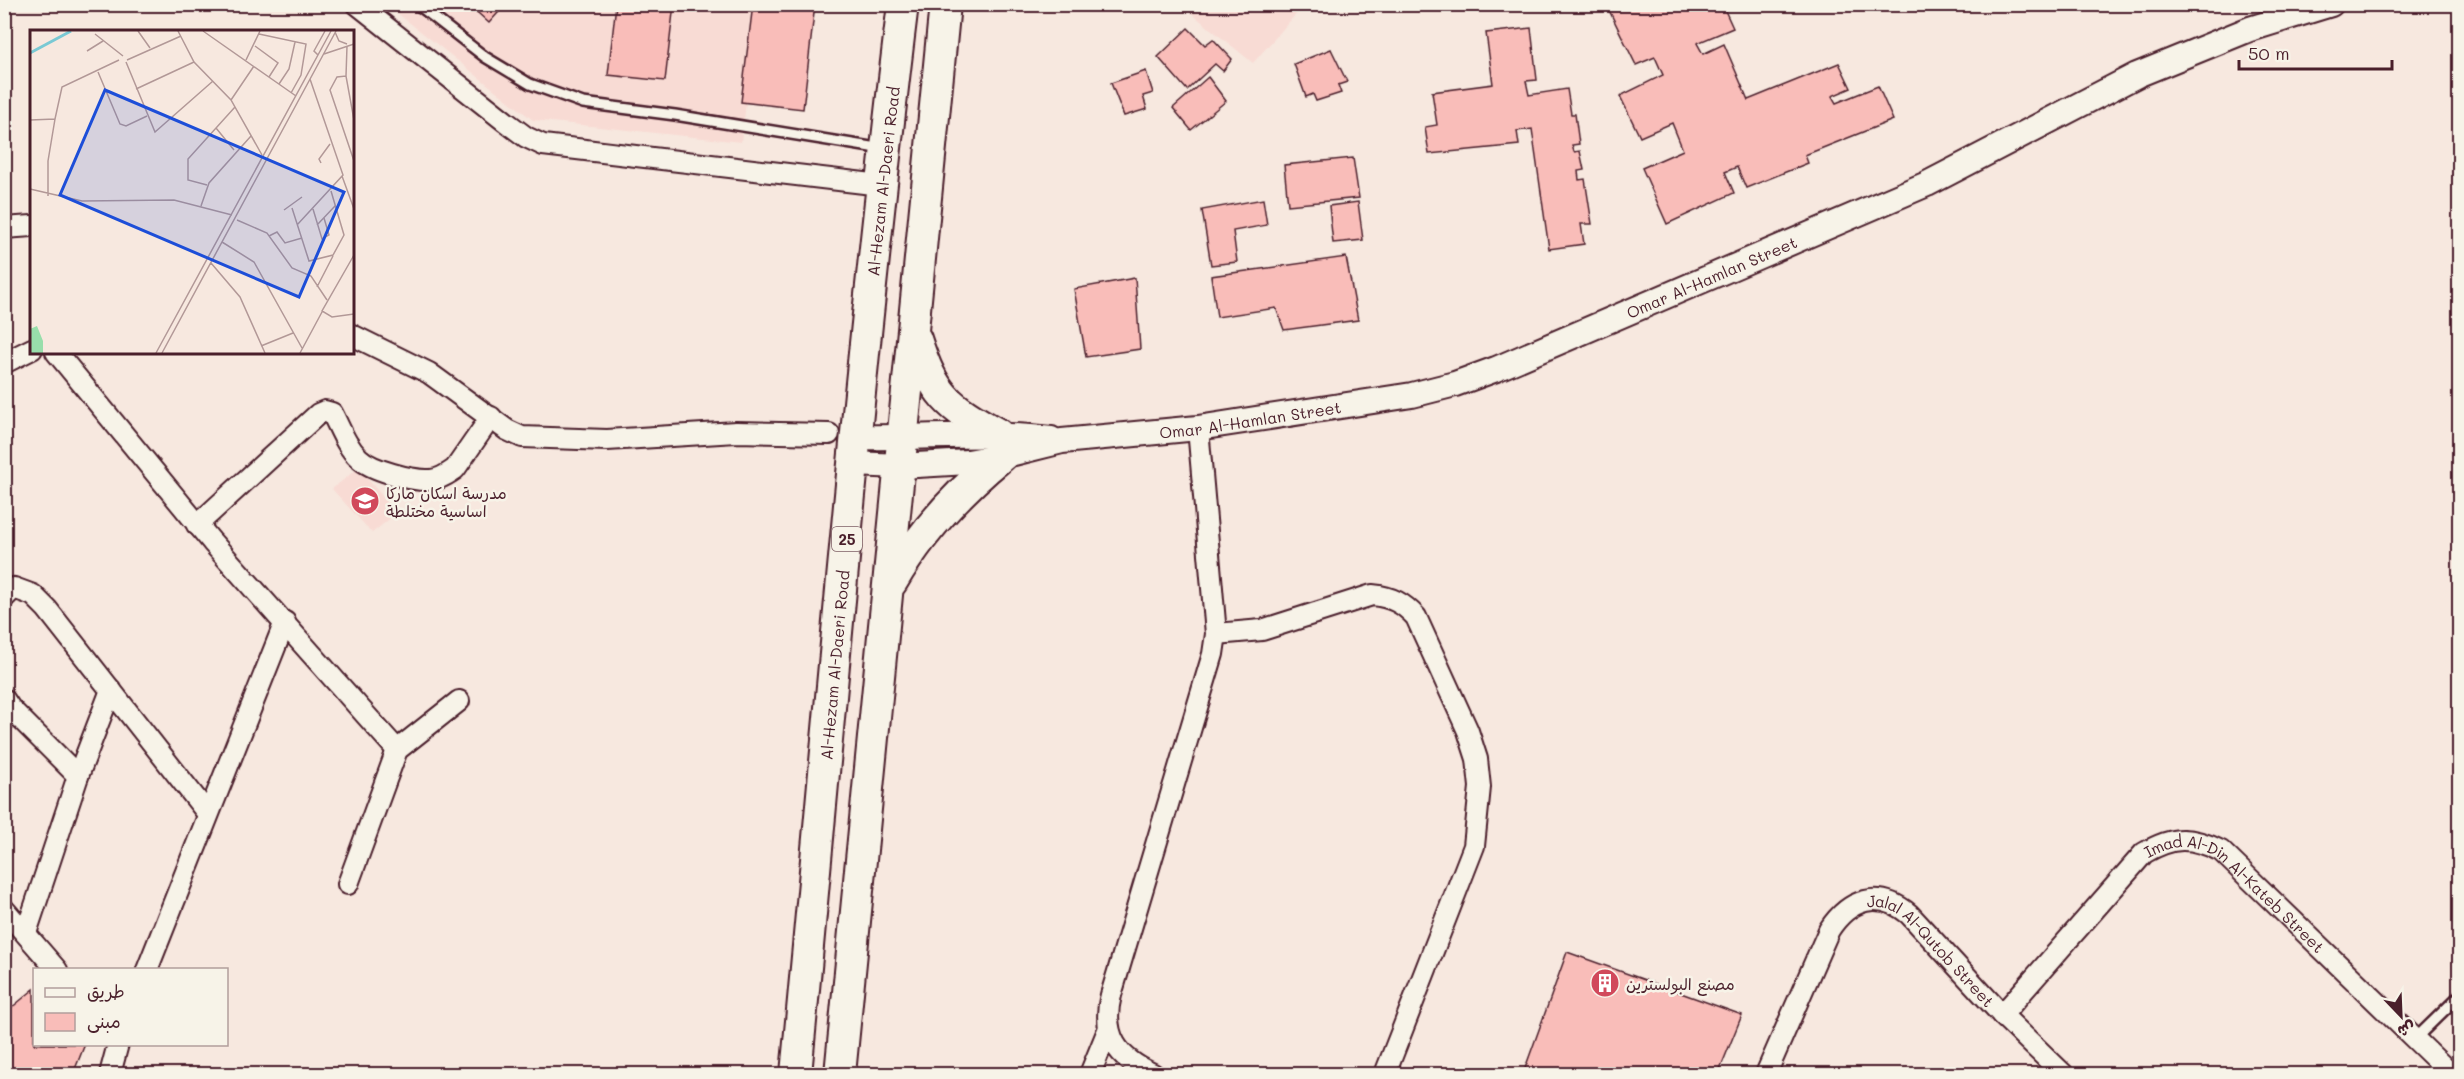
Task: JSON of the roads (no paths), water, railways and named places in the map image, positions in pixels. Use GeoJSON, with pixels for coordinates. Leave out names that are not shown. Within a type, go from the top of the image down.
{"type":"FeatureCollection","features":[{"type":"Feature","properties":{"kind":"main road","name":"Al-Hezam Al-Daeri Road"},"geometry":{"type":"LineString","coordinates":[[796,1074],[846,445],[903,4]]}},
{"type":"Feature","properties":{"kind":"main road"},"geometry":{"type":"LineString","coordinates":[[840,1074],[945,4]]}},
{"type":"Feature","properties":{"kind":"main road"},"geometry":{"type":"LineString","coordinates":[[889,587],[905,559],[938,515],[969,484],[1000,445],[941,395],[926,371],[913,332]]}},
{"type":"Feature","properties":{"kind":"street"},"geometry":{"type":"LineString","coordinates":[[357,4],[506,122],[526,137],[543,145],[881,185]]}},
{"type":"Feature","properties":{"kind":"street","name":"Omar Al-Hamlan Street"},"geometry":{"type":"LineString","coordinates":[[846,445],[901,452],[945,464],[1000,445],[1198,428],[1412,395],[1455,384],[1496,369],[1926,184],[2136,75],[2250,29],[2331,4]]}},
{"type":"Feature","properties":{"kind":"street"},"geometry":{"type":"LineString","coordinates":[[4,228],[30,226]]}},
{"type":"Feature","properties":{"kind":"street"},"geometry":{"type":"LineString","coordinates":[[354,336],[429,374],[507,430],[522,436],[607,440],[736,432],[846,445]]}},
{"type":"Feature","properties":{"kind":"street"},"geometry":{"type":"LineString","coordinates":[[4,363],[30,350]]}},
{"type":"Feature","properties":{"kind":"street"},"geometry":{"type":"LineString","coordinates":[[58,354],[197,525],[397,750]]}},
{"type":"Feature","properties":{"kind":"street"},"geometry":{"type":"LineString","coordinates":[[197,525],[318,414],[325,411],[332,413],[347,443],[359,459],[377,469],[430,481],[455,469],[491,417]]}},
{"type":"Feature","properties":{"kind":"street"},"geometry":{"type":"LineString","coordinates":[[1153,1074],[1130,1061],[1118,1049],[1108,1030],[1107,1019],[1111,995],[1213,654],[1216,634],[1198,428]]}},
{"type":"Feature","properties":{"kind":"street"},"geometry":{"type":"LineString","coordinates":[[4,598],[14,588],[33,595],[208,814]]}},
{"type":"Feature","properties":{"kind":"street"},"geometry":{"type":"LineString","coordinates":[[1216,634],[1262,630],[1372,595],[1388,597],[1404,604],[1416,617],[1468,731],[1477,759],[1480,787],[1474,846],[1385,1074]]}},
{"type":"Feature","properties":{"kind":"street"},"geometry":{"type":"LineString","coordinates":[[147,968],[285,622]]}},
{"type":"Feature","properties":{"kind":"street"},"geometry":{"type":"LineString","coordinates":[[26,933],[78,776],[111,690]]}},
{"type":"Feature","properties":{"kind":"street"},"geometry":{"type":"LineString","coordinates":[[4,699],[10,708],[78,776]]}},
{"type":"Feature","properties":{"kind":"street"},"geometry":{"type":"LineString","coordinates":[[348,884],[397,750],[459,701]]}},
{"type":"Feature","properties":{"kind":"street","name":"Imad Al-Din Al-Kateb Street"},"geometry":{"type":"LineString","coordinates":[[2002,1015],[2145,853],[2162,843],[2183,839],[2203,842],[2221,851],[2451,1074]]}},
{"type":"Feature","properties":{"kind":"street","name":"Jalal Al-Qutob Street"},"geometry":{"type":"LineString","coordinates":[[1766,1074],[1829,930],[1837,917],[1859,902],[1884,900],[1897,904],[1909,914],[2002,1015],[2063,1074]]}},
{"type":"Feature","properties":{"kind":"street"},"geometry":{"type":"LineString","coordinates":[[4,909],[56,968]]}},
{"type":"Feature","properties":{"kind":"street"},"geometry":{"type":"LineString","coordinates":[[1090,1074],[1108,1030]]}},
{"type":"Feature","properties":{"kind":"street"},"geometry":{"type":"LineString","coordinates":[[110,1074],[117,1046]]}},
{"type":"Feature","properties":{"kind":"lane"},"geometry":{"type":"LineString","coordinates":[[417,4],[485,57],[530,84],[583,103],[675,115],[885,150]]}},
{"type":"Feature","properties":{"kind":"lane"},"geometry":{"type":"LineString","coordinates":[[2415,1039],[2460,995]]}},
{"type":"Feature","properties":{"kind":"place","name":"مدرسة اسكان ماركا اساسية مختلطة"},"geometry":{"type":"Point","coordinates":[365,501]}},
{"type":"Feature","properties":{"kind":"place","name":"مصنع البولسترين"},"geometry":{"type":"Point","coordinates":[1605,983]}}]}
